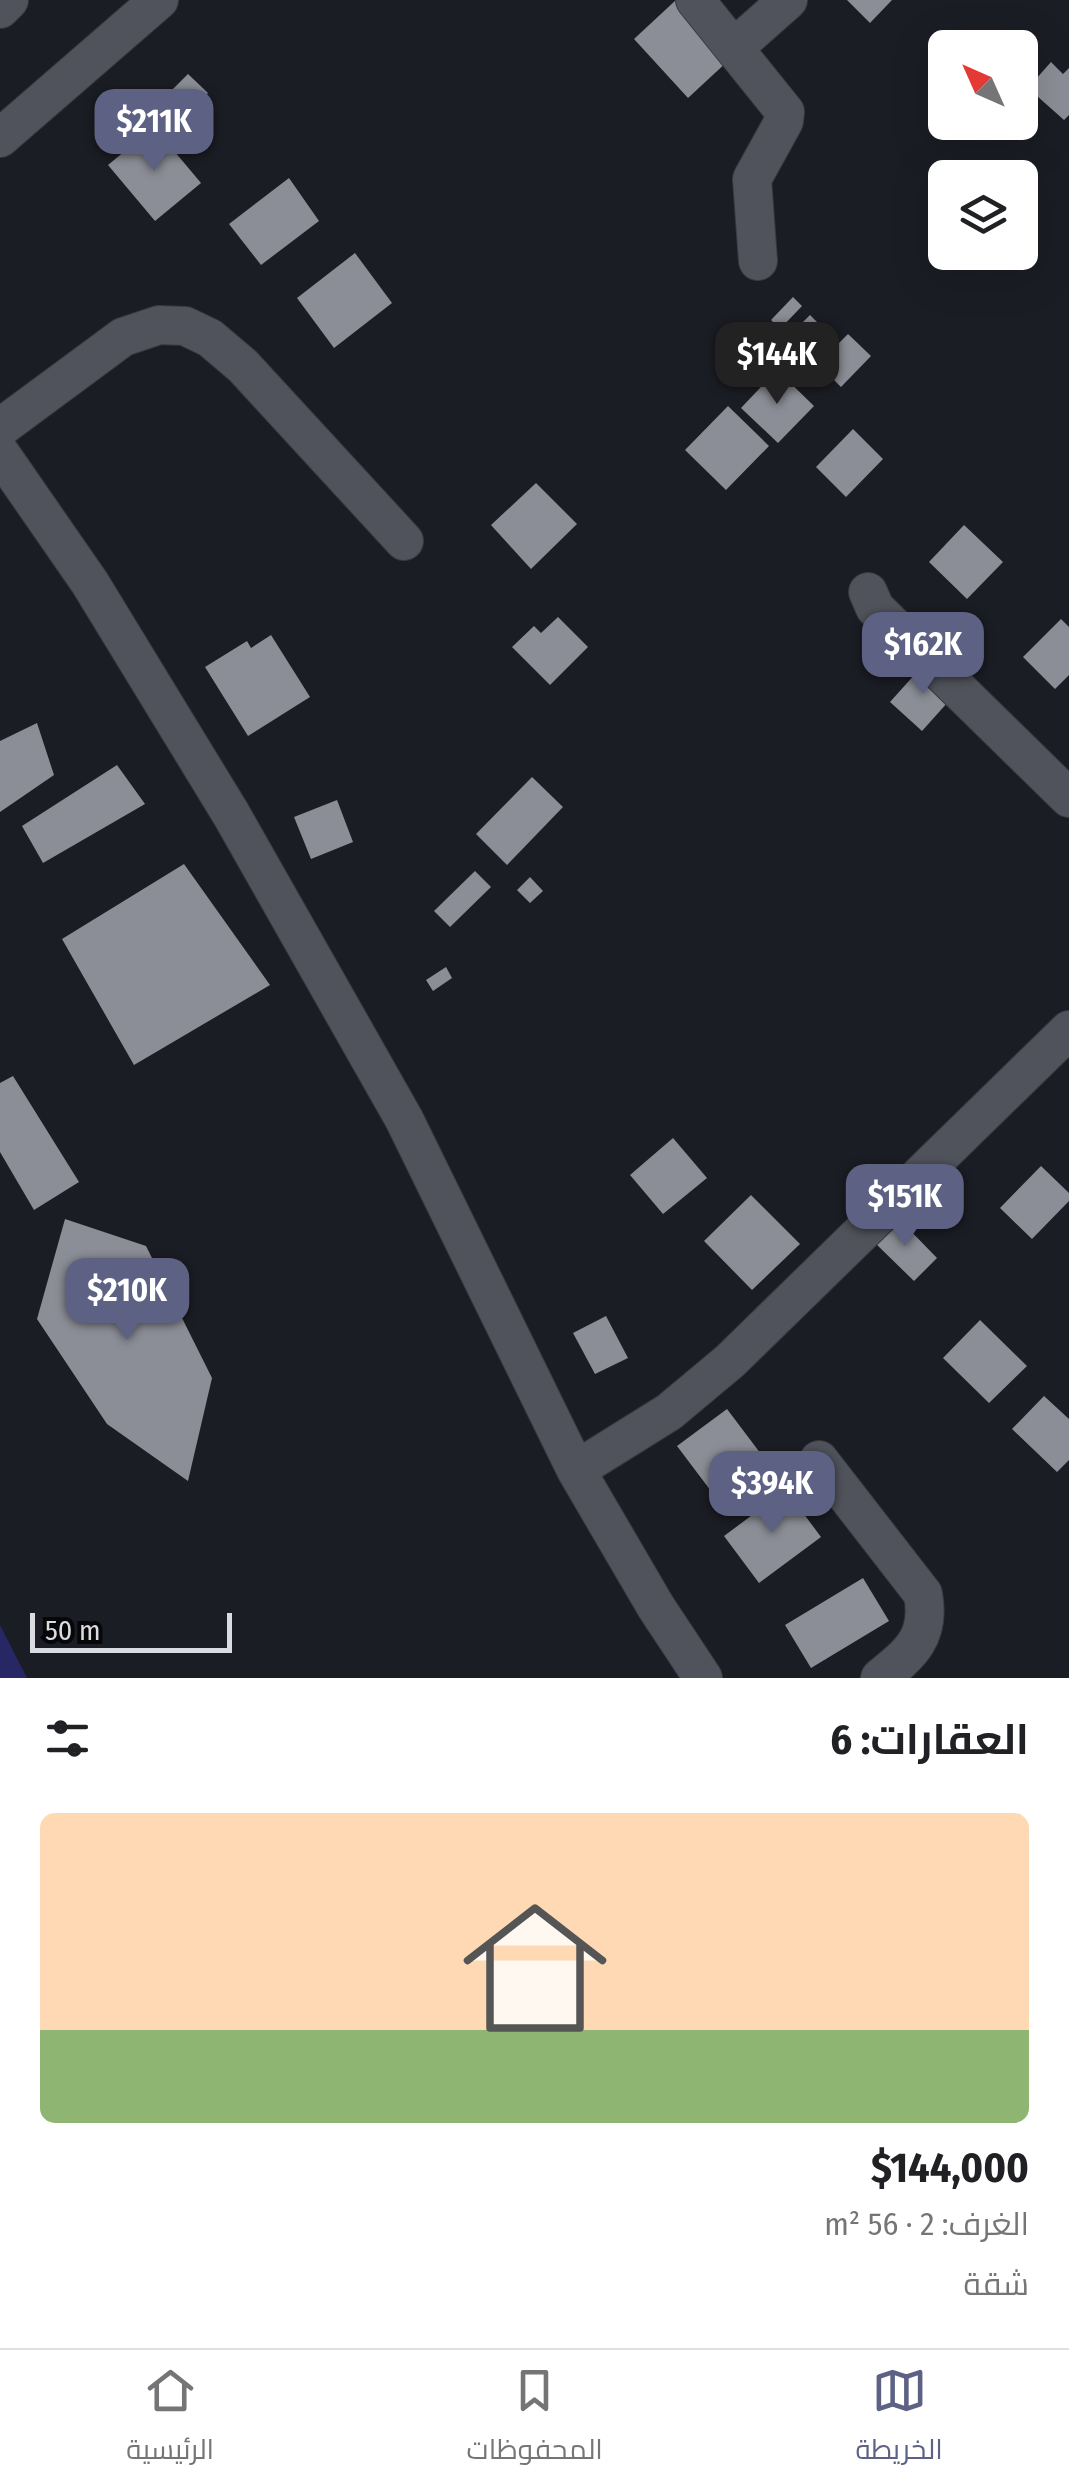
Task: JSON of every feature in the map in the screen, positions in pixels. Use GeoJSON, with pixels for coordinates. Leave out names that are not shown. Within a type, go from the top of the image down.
{"type":"FeatureCollection","features":[{"type":"Feature","properties":{"kind":"street"},"geometry":{"type":"LineString","coordinates":[[0,9],[10,0]]}},
{"type":"Feature","properties":{"kind":"street"},"geometry":{"type":"LineString","coordinates":[[0,138],[159,0]]}},
{"type":"Feature","properties":{"kind":"street"},"geometry":{"type":"LineString","coordinates":[[696,0],[785,112],[784,121],[752,179],[758,260]]}},
{"type":"Feature","properties":{"kind":"street"},"geometry":{"type":"LineString","coordinates":[[735,48],[788,0]]}},
{"type":"Feature","properties":{"kind":"street"},"geometry":{"type":"LineString","coordinates":[[0,428],[124,337],[159,325],[185,326],[210,338],[242,366],[404,540]]}},
{"type":"Feature","properties":{"kind":"street"},"geometry":{"type":"LineString","coordinates":[[0,453],[90,583],[322,973],[404,1120],[576,1470],[656,1607],[703,1678]]}},
{"type":"Feature","properties":{"kind":"street"},"geometry":{"type":"LineString","coordinates":[[868,592],[875,608],[1069,798]]}},
{"type":"Feature","properties":{"kind":"street"},"geometry":{"type":"LineString","coordinates":[[576,1470],[668,1412],[730,1361],[1069,1030]]}},
{"type":"Feature","properties":{"kind":"street"},"geometry":{"type":"LineString","coordinates":[[819,1460],[923,1594],[927,1618],[918,1641],[902,1661],[880,1678]]}},
{"type":"Feature","properties":{"kind":"shaded area"},"geometry":{"type":"Polygon","coordinates":[[[0,1625],[27,1678],[0,1678],[0,1625]]]}},
{"type":"Feature","properties":{"kind":"building"},"geometry":{"type":"Polygon","coordinates":[[[676,0],[684,0],[729,60],[688,98],[634,39],[676,0]]]}},
{"type":"Feature","properties":{"kind":"building"},"geometry":{"type":"Polygon","coordinates":[[[847,0],[892,0],[870,23],[847,0]]]}},
{"type":"Feature","properties":{"kind":"building"},"geometry":{"type":"Polygon","coordinates":[[[1051,62],[1063,74],[1069,68],[1069,115],[1064,120],[1038,97],[1038,77],[1051,62]]]}},
{"type":"Feature","properties":{"kind":"building"},"geometry":{"type":"Polygon","coordinates":[[[188,74],[208,93],[178,123],[158,104],[188,74]]]}},
{"type":"Feature","properties":{"kind":"building"},"geometry":{"type":"Polygon","coordinates":[[[154,127],[201,183],[155,221],[108,165],[154,127]]]}},
{"type":"Feature","properties":{"kind":"building"},"geometry":{"type":"Polygon","coordinates":[[[289,178],[319,221],[261,265],[229,224],[289,178]]]}},
{"type":"Feature","properties":{"kind":"building"},"geometry":{"type":"Polygon","coordinates":[[[355,253],[392,303],[334,348],[297,298],[355,253]]]}},
{"type":"Feature","properties":{"kind":"building"},"geometry":{"type":"Polygon","coordinates":[[[793,297],[802,306],[780,329],[771,320],[793,297]]]}},
{"type":"Feature","properties":{"kind":"building"},"geometry":{"type":"Polygon","coordinates":[[[810,315],[831,336],[809,358],[788,337],[810,315]]]}},
{"type":"Feature","properties":{"kind":"building"},"geometry":{"type":"Polygon","coordinates":[[[848,334],[871,356],[841,387],[818,364],[848,334]]]}},
{"type":"Feature","properties":{"kind":"building"},"geometry":{"type":"Polygon","coordinates":[[[777,370],[814,406],[778,443],[741,408],[777,370]]]}},
{"type":"Feature","properties":{"kind":"building"},"geometry":{"type":"Polygon","coordinates":[[[728,406],[769,446],[726,490],[685,450],[728,406]]]}},
{"type":"Feature","properties":{"kind":"building"},"geometry":{"type":"Polygon","coordinates":[[[853,429],[883,459],[846,497],[816,467],[853,429]]]}},
{"type":"Feature","properties":{"kind":"building"},"geometry":{"type":"Polygon","coordinates":[[[536,483],[577,524],[531,569],[491,525],[536,483]]]}},
{"type":"Feature","properties":{"kind":"building"},"geometry":{"type":"Polygon","coordinates":[[[964,525],[1003,562],[967,599],[929,562],[964,525]]]}},
{"type":"Feature","properties":{"kind":"building"},"geometry":{"type":"Polygon","coordinates":[[[558,617],[588,647],[550,685],[512,647],[534,626],[541,633],[558,617]]]}},
{"type":"Feature","properties":{"kind":"building"},"geometry":{"type":"Polygon","coordinates":[[[1061,619],[1069,627],[1069,675],[1055,689],[1023,657],[1061,619]]]}},
{"type":"Feature","properties":{"kind":"building"},"geometry":{"type":"Polygon","coordinates":[[[271,635],[310,697],[248,736],[205,667],[247,641],[251,648],[271,635]]]}},
{"type":"Feature","properties":{"kind":"building"},"geometry":{"type":"Polygon","coordinates":[[[925,663],[957,692],[922,731],[890,702],[925,663]]]}},
{"type":"Feature","properties":{"kind":"building"},"geometry":{"type":"Polygon","coordinates":[[[37,723],[54,775],[0,812],[0,741],[37,723]]]}},
{"type":"Feature","properties":{"kind":"building"},"geometry":{"type":"Polygon","coordinates":[[[117,765],[145,804],[43,863],[22,826],[117,765]]]}},
{"type":"Feature","properties":{"kind":"building"},"geometry":{"type":"Polygon","coordinates":[[[532,777],[563,807],[507,865],[476,834],[532,777]]]}},
{"type":"Feature","properties":{"kind":"building"},"geometry":{"type":"Polygon","coordinates":[[[337,800],[353,842],[311,859],[294,817],[337,800]]]}},
{"type":"Feature","properties":{"kind":"building"},"geometry":{"type":"Polygon","coordinates":[[[184,864],[270,985],[134,1065],[62,939],[184,864]]]}},
{"type":"Feature","properties":{"kind":"building"},"geometry":{"type":"Polygon","coordinates":[[[475,871],[491,887],[450,927],[434,911],[475,871]]]}},
{"type":"Feature","properties":{"kind":"building"},"geometry":{"type":"Polygon","coordinates":[[[530,877],[543,891],[530,903],[517,890],[530,877]]]}},
{"type":"Feature","properties":{"kind":"building"},"geometry":{"type":"Polygon","coordinates":[[[446,967],[452,978],[433,991],[426,980],[446,967]]]}},
{"type":"Feature","properties":{"kind":"building"},"geometry":{"type":"Polygon","coordinates":[[[13,1076],[79,1182],[34,1210],[0,1152],[0,1083],[13,1076]]]}},
{"type":"Feature","properties":{"kind":"building"},"geometry":{"type":"Polygon","coordinates":[[[673,1138],[707,1178],[663,1214],[630,1175],[673,1138]]]}},
{"type":"Feature","properties":{"kind":"building"},"geometry":{"type":"Polygon","coordinates":[[[1041,1166],[1069,1193],[1069,1201],[1032,1239],[1000,1208],[1041,1166]]]}},
{"type":"Feature","properties":{"kind":"building"},"geometry":{"type":"Polygon","coordinates":[[[751,1195],[800,1244],[752,1290],[704,1241],[751,1195]]]}},
{"type":"Feature","properties":{"kind":"building"},"geometry":{"type":"Polygon","coordinates":[[[897,1217],[937,1258],[914,1281],[873,1241],[897,1217]]]}},
{"type":"Feature","properties":{"kind":"building"},"geometry":{"type":"Polygon","coordinates":[[[65,1219],[146,1246],[212,1378],[188,1481],[107,1424],[37,1319],[65,1219]]]}},
{"type":"Feature","properties":{"kind":"building"},"geometry":{"type":"Polygon","coordinates":[[[606,1316],[628,1358],[595,1374],[573,1333],[606,1316]]]}},
{"type":"Feature","properties":{"kind":"building"},"geometry":{"type":"Polygon","coordinates":[[[980,1320],[1027,1366],[989,1403],[943,1358],[980,1320]]]}},
{"type":"Feature","properties":{"kind":"building"},"geometry":{"type":"Polygon","coordinates":[[[1044,1396],[1069,1419],[1069,1460],[1057,1472],[1012,1429],[1044,1396]]]}},
{"type":"Feature","properties":{"kind":"building"},"geometry":{"type":"Polygon","coordinates":[[[727,1409],[770,1466],[720,1503],[677,1446],[727,1409]]]}},
{"type":"Feature","properties":{"kind":"building"},"geometry":{"type":"Polygon","coordinates":[[[786,1490],[821,1537],[759,1583],[724,1536],[786,1490]]]}},
{"type":"Feature","properties":{"kind":"building"},"geometry":{"type":"Polygon","coordinates":[[[863,1578],[889,1621],[811,1668],[785,1625],[863,1578]]]}}]}
